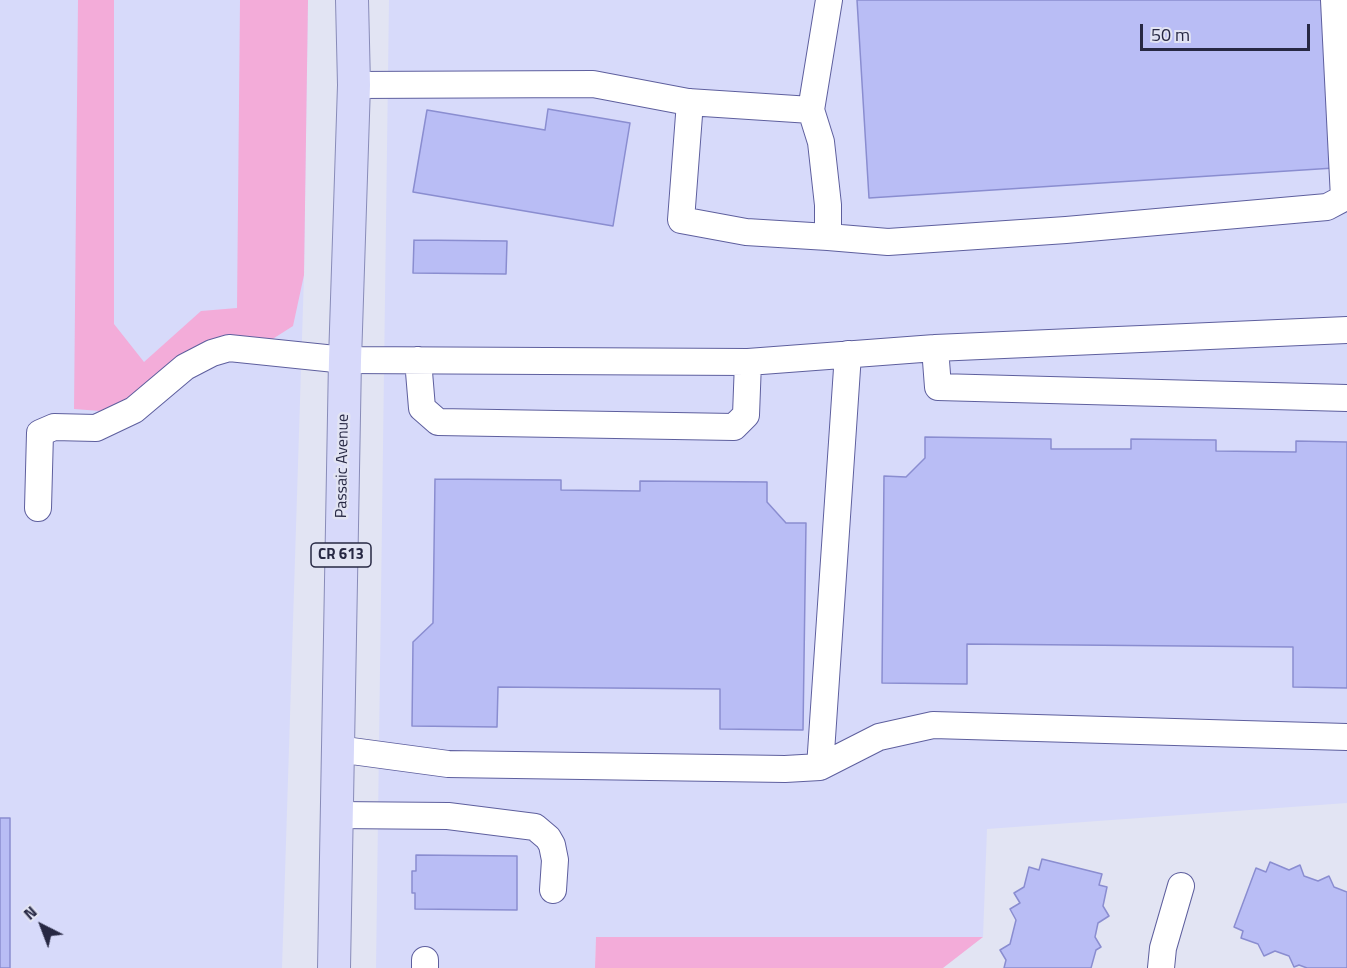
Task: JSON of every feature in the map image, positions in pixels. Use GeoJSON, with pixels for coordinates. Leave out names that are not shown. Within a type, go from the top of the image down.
{"type":"FeatureCollection","features":[{"type":"Feature","properties":{"kind":"main road","name":"Passaic Avenue"},"geometry":{"type":"LineString","coordinates":[[334,968],[345,360],[354,85],[352,0]]}},
{"type":"Feature","properties":{"kind":"street"},"geometry":{"type":"LineString","coordinates":[[828,237],[828,205],[821,142],[811,110],[829,0]]}},
{"type":"Feature","properties":{"kind":"street"},"geometry":{"type":"LineString","coordinates":[[690,102],[681,220],[746,232],[888,242],[1066,230],[1327,207],[1344,198],[1334,0]]}},
{"type":"Feature","properties":{"kind":"street"},"geometry":{"type":"LineString","coordinates":[[354,85],[593,84],[690,102],[811,110]]}},
{"type":"Feature","properties":{"kind":"street"},"geometry":{"type":"LineString","coordinates":[[38,508],[40,433],[54,427],[96,428],[134,410],[185,367],[212,353],[229,348],[345,360],[748,362],[935,348],[1347,330]]}},
{"type":"Feature","properties":{"kind":"street"},"geometry":{"type":"LineString","coordinates":[[935,348],[938,387],[1347,398]]}},
{"type":"Feature","properties":{"kind":"street"},"geometry":{"type":"LineString","coordinates":[[820,767],[848,354]]}},
{"type":"Feature","properties":{"kind":"street"},"geometry":{"type":"LineString","coordinates":[[418,360],[422,408],[438,422],[734,427],[746,415],[748,362]]}},
{"type":"Feature","properties":{"kind":"street"},"geometry":{"type":"LineString","coordinates":[[337,749],[448,764],[785,769],[820,767],[879,737],[933,725],[1347,737]]}},
{"type":"Feature","properties":{"kind":"street"},"geometry":{"type":"LineString","coordinates":[[336,815],[448,816],[535,827],[548,838],[552,845],[555,860],[554,890]]}},
{"type":"Feature","properties":{"kind":"street"},"geometry":{"type":"LineString","coordinates":[[1161,968],[1163,948],[1181,886]]}},
{"type":"Feature","properties":{"kind":"shaded area"},"geometry":{"type":"Polygon","coordinates":[[[0,0],[308,0],[304,275],[282,968],[0,968],[0,0]]]}},
{"type":"Feature","properties":{"kind":"shaded area"},"geometry":{"type":"Polygon","coordinates":[[[78,0],[114,0],[114,324],[144,362],[201,311],[237,308],[240,0],[308,0],[304,275],[293,326],[271,340],[133,400],[100,411],[74,409],[78,0]]]}},
{"type":"Feature","properties":{"kind":"shaded area"},"geometry":{"type":"Polygon","coordinates":[[[389,0],[1347,0],[1347,803],[987,829],[983,937],[596,937],[595,968],[376,968],[389,0]]]}},
{"type":"Feature","properties":{"kind":"shaded area"},"geometry":{"type":"Polygon","coordinates":[[[596,937],[983,937],[943,968],[595,968],[596,937]]]}},
{"type":"Feature","properties":{"kind":"building"},"geometry":{"type":"Polygon","coordinates":[[[857,0],[1324,0],[1334,168],[869,198],[857,0]]]}},
{"type":"Feature","properties":{"kind":"building"},"geometry":{"type":"Polygon","coordinates":[[[548,109],[630,123],[613,226],[413,192],[427,110],[545,130],[548,109]]]}},
{"type":"Feature","properties":{"kind":"building"},"geometry":{"type":"Polygon","coordinates":[[[414,240],[507,241],[506,274],[413,273],[414,240]]]}},
{"type":"Feature","properties":{"kind":"building"},"geometry":{"type":"Polygon","coordinates":[[[925,437],[1051,439],[1051,449],[1131,449],[1131,439],[1216,440],[1216,451],[1296,452],[1296,441],[1347,442],[1347,688],[1293,687],[1293,647],[967,644],[967,684],[882,683],[884,476],[906,477],[925,458],[925,437]]]}},
{"type":"Feature","properties":{"kind":"building"},"geometry":{"type":"Polygon","coordinates":[[[435,479],[561,480],[561,490],[640,491],[640,481],[767,482],[767,502],[786,523],[806,523],[803,730],[720,729],[720,689],[498,687],[497,727],[412,726],[413,642],[433,623],[435,479]]]}},
{"type":"Feature","properties":{"kind":"building"},"geometry":{"type":"Polygon","coordinates":[[[0,818],[10,818],[10,968],[0,968],[0,818]]]}},
{"type":"Feature","properties":{"kind":"building"},"geometry":{"type":"Polygon","coordinates":[[[416,855],[517,856],[517,910],[415,909],[412,871],[416,871],[416,855]]]}},
{"type":"Feature","properties":{"kind":"building"},"geometry":{"type":"Polygon","coordinates":[[[1042,859],[1102,874],[1099,885],[1107,887],[1103,906],[1109,916],[1098,923],[1095,937],[1101,947],[1096,950],[1091,968],[1004,968],[1006,960],[1000,950],[1010,944],[1016,920],[1010,909],[1020,903],[1014,893],[1024,887],[1029,867],[1039,870],[1042,859]]]}},
{"type":"Feature","properties":{"kind":"building"},"geometry":{"type":"Polygon","coordinates":[[[1270,862],[1289,870],[1300,865],[1304,876],[1318,881],[1329,876],[1334,887],[1347,892],[1347,968],[1307,968],[1299,965],[1294,967],[1289,956],[1275,951],[1264,956],[1258,944],[1241,938],[1243,931],[1234,927],[1256,868],[1266,872],[1270,862]]]}}]}
